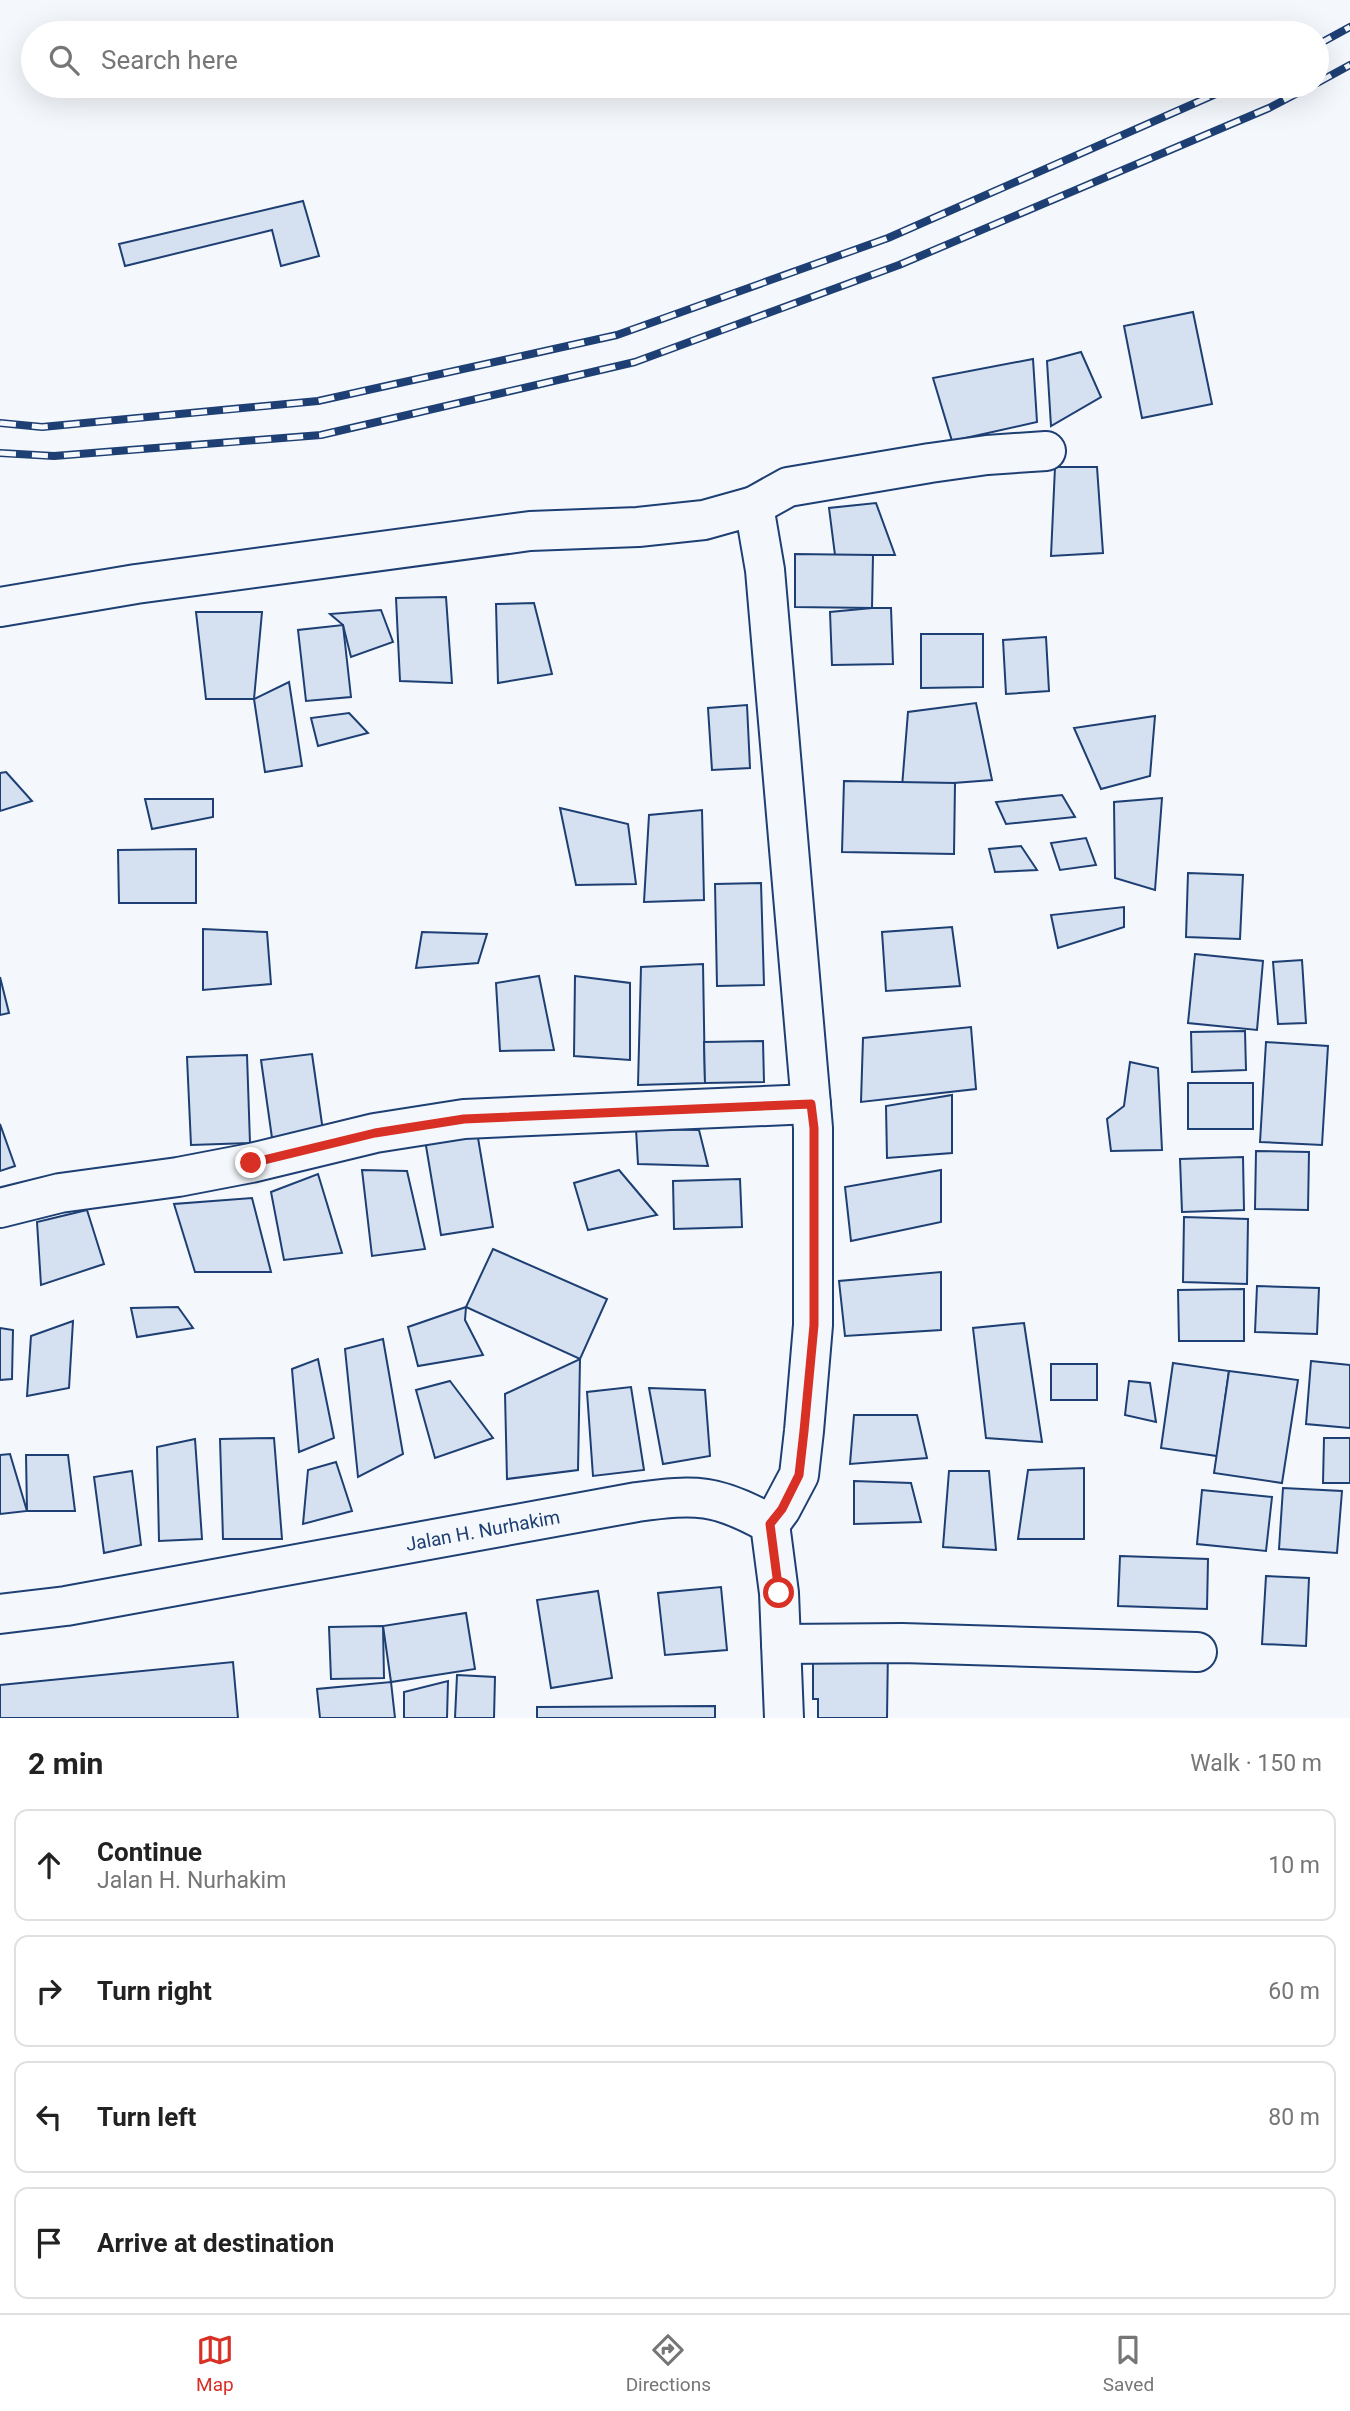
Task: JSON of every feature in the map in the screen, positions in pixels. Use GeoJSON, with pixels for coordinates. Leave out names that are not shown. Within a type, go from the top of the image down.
{"type":"FeatureCollection","features":[{"type":"Feature","properties":{"kind":"street"},"geometry":{"type":"LineString","coordinates":[[0,607],[136,584],[530,531],[638,527],[704,520],[754,506],[788,487],[801,484],[941,461],[1046,451]]}},
{"type":"Feature","properties":{"kind":"street"},"geometry":{"type":"LineString","coordinates":[[754,506],[765,570],[814,1128],[814,1325],[804,1431],[799,1475],[782,1509],[770,1524],[779,1593],[785,1718]]}},
{"type":"Feature","properties":{"kind":"street"},"geometry":{"type":"LineString","coordinates":[[0,1208],[60,1194],[178,1177],[251,1163],[375,1133],[464,1119],[811,1104]]}},
{"type":"Feature","properties":{"kind":"street","name":"Jalan H. Nurhakim"},"geometry":{"type":"LineString","coordinates":[[0,1614],[66,1606],[660,1499],[709,1498],[740,1507],[770,1524]]}},
{"type":"Feature","properties":{"kind":"street"},"geometry":{"type":"LineString","coordinates":[[781,1644],[902,1643],[1198,1652]]}},
{"type":"Feature","properties":{"kind":"building"},"geometry":{"type":"Polygon","coordinates":[[[303,201],[319,256],[281,266],[272,230],[125,266],[119,244],[303,201]]]}},
{"type":"Feature","properties":{"kind":"building"},"geometry":{"type":"Polygon","coordinates":[[[1193,312],[1212,404],[1142,418],[1124,326],[1193,312]]]}},
{"type":"Feature","properties":{"kind":"building"},"geometry":{"type":"Polygon","coordinates":[[[1081,352],[1101,397],[1051,426],[1047,361],[1081,352]]]}},
{"type":"Feature","properties":{"kind":"building"},"geometry":{"type":"Polygon","coordinates":[[[1033,359],[1037,422],[952,441],[933,378],[1033,359]]]}},
{"type":"Feature","properties":{"kind":"building"},"geometry":{"type":"Polygon","coordinates":[[[1055,467],[1097,467],[1103,553],[1051,556],[1055,467]]]}},
{"type":"Feature","properties":{"kind":"building"},"geometry":{"type":"Polygon","coordinates":[[[876,503],[895,555],[835,555],[829,508],[876,503]]]}},
{"type":"Feature","properties":{"kind":"building"},"geometry":{"type":"Polygon","coordinates":[[[795,554],[873,555],[872,608],[795,607],[795,554]]]}},
{"type":"Feature","properties":{"kind":"building"},"geometry":{"type":"Polygon","coordinates":[[[446,597],[452,683],[400,681],[396,598],[446,597]]]}},
{"type":"Feature","properties":{"kind":"building"},"geometry":{"type":"Polygon","coordinates":[[[534,603],[552,674],[498,683],[496,604],[534,603]]]}},
{"type":"Feature","properties":{"kind":"building"},"geometry":{"type":"Polygon","coordinates":[[[891,608],[893,664],[832,665],[830,612],[891,608]]]}},
{"type":"Feature","properties":{"kind":"building"},"geometry":{"type":"Polygon","coordinates":[[[381,610],[393,642],[351,657],[343,625],[330,614],[381,610]]]}},
{"type":"Feature","properties":{"kind":"building"},"geometry":{"type":"Polygon","coordinates":[[[196,612],[262,612],[254,699],[206,699],[196,612]]]}},
{"type":"Feature","properties":{"kind":"building"},"geometry":{"type":"Polygon","coordinates":[[[343,625],[351,697],[306,701],[298,630],[343,625]]]}},
{"type":"Feature","properties":{"kind":"building"},"geometry":{"type":"Polygon","coordinates":[[[921,634],[983,634],[983,687],[921,688],[921,634]]]}},
{"type":"Feature","properties":{"kind":"building"},"geometry":{"type":"Polygon","coordinates":[[[1046,637],[1049,691],[1006,694],[1003,640],[1046,637]]]}},
{"type":"Feature","properties":{"kind":"building"},"geometry":{"type":"Polygon","coordinates":[[[289,682],[302,766],[265,772],[254,699],[289,682]]]}},
{"type":"Feature","properties":{"kind":"building"},"geometry":{"type":"Polygon","coordinates":[[[976,703],[992,780],[902,787],[908,712],[976,703]]]}},
{"type":"Feature","properties":{"kind":"building"},"geometry":{"type":"Polygon","coordinates":[[[747,705],[750,768],[712,770],[708,708],[747,705]]]}},
{"type":"Feature","properties":{"kind":"building"},"geometry":{"type":"Polygon","coordinates":[[[349,713],[368,733],[318,746],[311,718],[349,713]]]}},
{"type":"Feature","properties":{"kind":"building"},"geometry":{"type":"Polygon","coordinates":[[[1155,716],[1150,776],[1101,789],[1074,728],[1155,716]]]}},
{"type":"Feature","properties":{"kind":"building"},"geometry":{"type":"Polygon","coordinates":[[[6,772],[32,801],[0,811],[0,773],[6,772]]]}},
{"type":"Feature","properties":{"kind":"building"},"geometry":{"type":"Polygon","coordinates":[[[844,781],[955,783],[954,854],[842,852],[844,781]]]}},
{"type":"Feature","properties":{"kind":"building"},"geometry":{"type":"Polygon","coordinates":[[[1062,795],[1075,817],[1006,824],[996,802],[1062,795]]]}},
{"type":"Feature","properties":{"kind":"building"},"geometry":{"type":"Polygon","coordinates":[[[1162,798],[1155,890],[1115,878],[1114,802],[1162,798]]]}},
{"type":"Feature","properties":{"kind":"building"},"geometry":{"type":"Polygon","coordinates":[[[145,799],[213,799],[213,817],[152,829],[145,799]]]}},
{"type":"Feature","properties":{"kind":"building"},"geometry":{"type":"Polygon","coordinates":[[[560,808],[628,824],[636,884],[576,885],[560,808]]]}},
{"type":"Feature","properties":{"kind":"building"},"geometry":{"type":"Polygon","coordinates":[[[702,810],[704,900],[644,902],[649,815],[702,810]]]}},
{"type":"Feature","properties":{"kind":"building"},"geometry":{"type":"Polygon","coordinates":[[[1086,838],[1096,865],[1060,870],[1051,843],[1086,838]]]}},
{"type":"Feature","properties":{"kind":"building"},"geometry":{"type":"Polygon","coordinates":[[[1021,846],[1037,870],[995,872],[989,849],[1021,846]]]}},
{"type":"Feature","properties":{"kind":"building"},"geometry":{"type":"Polygon","coordinates":[[[196,849],[196,903],[119,903],[118,850],[196,849]]]}},
{"type":"Feature","properties":{"kind":"building"},"geometry":{"type":"Polygon","coordinates":[[[1188,873],[1243,875],[1240,939],[1186,937],[1188,873]]]}},
{"type":"Feature","properties":{"kind":"building"},"geometry":{"type":"Polygon","coordinates":[[[761,883],[764,985],[717,986],[715,884],[761,883]]]}},
{"type":"Feature","properties":{"kind":"building"},"geometry":{"type":"Polygon","coordinates":[[[1124,907],[1124,927],[1058,948],[1051,915],[1124,907]]]}},
{"type":"Feature","properties":{"kind":"building"},"geometry":{"type":"Polygon","coordinates":[[[952,927],[960,986],[886,991],[882,932],[952,927]]]}},
{"type":"Feature","properties":{"kind":"building"},"geometry":{"type":"Polygon","coordinates":[[[203,929],[267,932],[271,984],[203,990],[203,929]]]}},
{"type":"Feature","properties":{"kind":"building"},"geometry":{"type":"Polygon","coordinates":[[[422,932],[487,934],[478,963],[416,968],[422,932]]]}},
{"type":"Feature","properties":{"kind":"building"},"geometry":{"type":"Polygon","coordinates":[[[1195,954],[1263,961],[1257,1030],[1188,1023],[1195,954]]]}},
{"type":"Feature","properties":{"kind":"building"},"geometry":{"type":"Polygon","coordinates":[[[1302,960],[1306,1023],[1278,1024],[1273,962],[1302,960]]]}},
{"type":"Feature","properties":{"kind":"building"},"geometry":{"type":"Polygon","coordinates":[[[703,964],[705,1083],[638,1085],[641,967],[703,964]]]}},
{"type":"Feature","properties":{"kind":"building"},"geometry":{"type":"Polygon","coordinates":[[[539,976],[554,1050],[500,1051],[496,983],[539,976]]]}},
{"type":"Feature","properties":{"kind":"building"},"geometry":{"type":"Polygon","coordinates":[[[575,976],[630,983],[630,1060],[574,1056],[575,976]]]}},
{"type":"Feature","properties":{"kind":"building"},"geometry":{"type":"Polygon","coordinates":[[[0,977],[9,1013],[0,1015],[0,977]]]}},
{"type":"Feature","properties":{"kind":"building"},"geometry":{"type":"Polygon","coordinates":[[[971,1027],[976,1089],[861,1102],[863,1038],[971,1027]]]}},
{"type":"Feature","properties":{"kind":"building"},"geometry":{"type":"Polygon","coordinates":[[[1245,1031],[1246,1070],[1192,1072],[1191,1032],[1245,1031]]]}},
{"type":"Feature","properties":{"kind":"building"},"geometry":{"type":"Polygon","coordinates":[[[763,1041],[764,1082],[705,1083],[704,1042],[763,1041]]]}},
{"type":"Feature","properties":{"kind":"building"},"geometry":{"type":"Polygon","coordinates":[[[1266,1042],[1328,1046],[1322,1145],[1260,1142],[1266,1042]]]}},
{"type":"Feature","properties":{"kind":"building"},"geometry":{"type":"Polygon","coordinates":[[[312,1054],[323,1131],[272,1138],[261,1060],[312,1054]]]}},
{"type":"Feature","properties":{"kind":"building"},"geometry":{"type":"Polygon","coordinates":[[[247,1055],[250,1143],[191,1145],[187,1057],[247,1055]]]}},
{"type":"Feature","properties":{"kind":"building"},"geometry":{"type":"Polygon","coordinates":[[[1130,1062],[1158,1068],[1162,1150],[1111,1151],[1107,1119],[1124,1106],[1130,1062]]]}},
{"type":"Feature","properties":{"kind":"building"},"geometry":{"type":"Polygon","coordinates":[[[1188,1083],[1253,1083],[1253,1129],[1188,1129],[1188,1083]]]}},
{"type":"Feature","properties":{"kind":"building"},"geometry":{"type":"Polygon","coordinates":[[[952,1095],[952,1153],[887,1158],[886,1106],[952,1095]]]}},
{"type":"Feature","properties":{"kind":"building"},"geometry":{"type":"Polygon","coordinates":[[[0,1124],[15,1166],[0,1171],[0,1124]]]}},
{"type":"Feature","properties":{"kind":"building"},"geometry":{"type":"Polygon","coordinates":[[[636,1129],[699,1130],[708,1166],[638,1164],[636,1129]]]}},
{"type":"Feature","properties":{"kind":"building"},"geometry":{"type":"Polygon","coordinates":[[[477,1132],[493,1227],[441,1235],[425,1140],[477,1132]]]}},
{"type":"Feature","properties":{"kind":"building"},"geometry":{"type":"Polygon","coordinates":[[[1256,1151],[1309,1152],[1308,1210],[1255,1209],[1256,1151]]]}},
{"type":"Feature","properties":{"kind":"building"},"geometry":{"type":"Polygon","coordinates":[[[1243,1157],[1244,1210],[1182,1212],[1180,1159],[1243,1157]]]}},
{"type":"Feature","properties":{"kind":"building"},"geometry":{"type":"Polygon","coordinates":[[[362,1170],[407,1171],[425,1249],[372,1256],[362,1170]]]}},
{"type":"Feature","properties":{"kind":"building"},"geometry":{"type":"Polygon","coordinates":[[[619,1170],[657,1215],[588,1230],[574,1183],[619,1170]]]}},
{"type":"Feature","properties":{"kind":"building"},"geometry":{"type":"Polygon","coordinates":[[[941,1170],[941,1222],[851,1241],[845,1187],[941,1170]]]}},
{"type":"Feature","properties":{"kind":"building"},"geometry":{"type":"Polygon","coordinates":[[[318,1174],[342,1253],[284,1260],[271,1192],[318,1174]]]}},
{"type":"Feature","properties":{"kind":"building"},"geometry":{"type":"Polygon","coordinates":[[[740,1179],[742,1227],[674,1229],[673,1181],[740,1179]]]}},
{"type":"Feature","properties":{"kind":"building"},"geometry":{"type":"Polygon","coordinates":[[[252,1198],[271,1272],[195,1272],[174,1204],[252,1198]]]}},
{"type":"Feature","properties":{"kind":"building"},"geometry":{"type":"Polygon","coordinates":[[[87,1210],[104,1264],[41,1285],[37,1222],[87,1210]]]}},
{"type":"Feature","properties":{"kind":"building"},"geometry":{"type":"Polygon","coordinates":[[[1184,1217],[1248,1219],[1247,1284],[1183,1282],[1184,1217]]]}},
{"type":"Feature","properties":{"kind":"building"},"geometry":{"type":"Polygon","coordinates":[[[493,1249],[607,1299],[580,1359],[466,1307],[493,1249]]]}},
{"type":"Feature","properties":{"kind":"building"},"geometry":{"type":"Polygon","coordinates":[[[941,1272],[941,1330],[845,1336],[839,1281],[941,1272]]]}},
{"type":"Feature","properties":{"kind":"building"},"geometry":{"type":"Polygon","coordinates":[[[1257,1286],[1319,1288],[1317,1334],[1255,1332],[1257,1286]]]}},
{"type":"Feature","properties":{"kind":"building"},"geometry":{"type":"Polygon","coordinates":[[[1244,1289],[1244,1341],[1179,1341],[1178,1290],[1244,1289]]]}},
{"type":"Feature","properties":{"kind":"building"},"geometry":{"type":"Polygon","coordinates":[[[178,1307],[193,1328],[137,1337],[131,1308],[178,1307]]]}},
{"type":"Feature","properties":{"kind":"building"},"geometry":{"type":"Polygon","coordinates":[[[466,1307],[465,1320],[483,1355],[418,1366],[408,1327],[466,1307]]]}},
{"type":"Feature","properties":{"kind":"building"},"geometry":{"type":"Polygon","coordinates":[[[73,1321],[69,1388],[27,1396],[31,1336],[73,1321]]]}},
{"type":"Feature","properties":{"kind":"building"},"geometry":{"type":"Polygon","coordinates":[[[1024,1323],[1042,1442],[986,1438],[973,1328],[1024,1323]]]}},
{"type":"Feature","properties":{"kind":"building"},"geometry":{"type":"Polygon","coordinates":[[[0,1328],[13,1330],[12,1379],[0,1380],[0,1328]]]}},
{"type":"Feature","properties":{"kind":"building"},"geometry":{"type":"Polygon","coordinates":[[[383,1339],[403,1454],[358,1477],[345,1349],[383,1339]]]}},
{"type":"Feature","properties":{"kind":"building"},"geometry":{"type":"Polygon","coordinates":[[[318,1359],[334,1438],[299,1452],[292,1369],[318,1359]]]}},
{"type":"Feature","properties":{"kind":"building"},"geometry":{"type":"Polygon","coordinates":[[[580,1359],[578,1470],[507,1479],[505,1394],[580,1359]]]}},
{"type":"Feature","properties":{"kind":"building"},"geometry":{"type":"Polygon","coordinates":[[[1311,1361],[1350,1365],[1350,1428],[1306,1424],[1311,1361]]]}},
{"type":"Feature","properties":{"kind":"building"},"geometry":{"type":"Polygon","coordinates":[[[1173,1363],[1229,1371],[1217,1456],[1161,1448],[1173,1363]]]}},
{"type":"Feature","properties":{"kind":"building"},"geometry":{"type":"Polygon","coordinates":[[[1051,1364],[1097,1364],[1097,1400],[1051,1400],[1051,1364]]]}},
{"type":"Feature","properties":{"kind":"building"},"geometry":{"type":"Polygon","coordinates":[[[1229,1371],[1298,1380],[1282,1483],[1214,1473],[1229,1371]]]}},
{"type":"Feature","properties":{"kind":"building"},"geometry":{"type":"Polygon","coordinates":[[[450,1381],[493,1438],[435,1458],[416,1390],[450,1381]]]}},
{"type":"Feature","properties":{"kind":"building"},"geometry":{"type":"Polygon","coordinates":[[[1129,1381],[1150,1383],[1156,1422],[1125,1415],[1129,1381]]]}},
{"type":"Feature","properties":{"kind":"building"},"geometry":{"type":"Polygon","coordinates":[[[631,1387],[644,1470],[593,1476],[587,1392],[631,1387]]]}},
{"type":"Feature","properties":{"kind":"building"},"geometry":{"type":"Polygon","coordinates":[[[649,1388],[705,1390],[710,1456],[663,1464],[649,1388]]]}},
{"type":"Feature","properties":{"kind":"building"},"geometry":{"type":"Polygon","coordinates":[[[854,1415],[917,1415],[927,1458],[850,1464],[854,1415]]]}},
{"type":"Feature","properties":{"kind":"building"},"geometry":{"type":"Polygon","coordinates":[[[274,1438],[282,1539],[223,1539],[220,1439],[274,1438]]]}},
{"type":"Feature","properties":{"kind":"building"},"geometry":{"type":"Polygon","coordinates":[[[1324,1438],[1350,1438],[1350,1483],[1323,1483],[1324,1438]]]}},
{"type":"Feature","properties":{"kind":"building"},"geometry":{"type":"Polygon","coordinates":[[[195,1439],[202,1539],[159,1541],[157,1447],[195,1439]]]}},
{"type":"Feature","properties":{"kind":"building"},"geometry":{"type":"Polygon","coordinates":[[[10,1454],[27,1511],[0,1514],[0,1455],[10,1454]]]}},
{"type":"Feature","properties":{"kind":"building"},"geometry":{"type":"Polygon","coordinates":[[[26,1455],[68,1455],[75,1511],[27,1511],[26,1455]]]}},
{"type":"Feature","properties":{"kind":"building"},"geometry":{"type":"Polygon","coordinates":[[[336,1462],[352,1511],[303,1524],[308,1470],[336,1462]]]}},
{"type":"Feature","properties":{"kind":"building"},"geometry":{"type":"Polygon","coordinates":[[[1084,1468],[1084,1539],[1018,1539],[1028,1470],[1084,1468]]]}},
{"type":"Feature","properties":{"kind":"building"},"geometry":{"type":"Polygon","coordinates":[[[132,1471],[141,1545],[104,1553],[94,1477],[132,1471]]]}},
{"type":"Feature","properties":{"kind":"building"},"geometry":{"type":"Polygon","coordinates":[[[949,1471],[989,1471],[996,1550],[943,1547],[949,1471]]]}},
{"type":"Feature","properties":{"kind":"building"},"geometry":{"type":"Polygon","coordinates":[[[854,1481],[911,1483],[921,1522],[854,1524],[854,1481]]]}},
{"type":"Feature","properties":{"kind":"building"},"geometry":{"type":"Polygon","coordinates":[[[1283,1488],[1342,1491],[1337,1553],[1279,1549],[1283,1488]]]}},
{"type":"Feature","properties":{"kind":"building"},"geometry":{"type":"Polygon","coordinates":[[[1202,1490],[1272,1497],[1266,1551],[1197,1544],[1202,1490]]]}},
{"type":"Feature","properties":{"kind":"building"},"geometry":{"type":"Polygon","coordinates":[[[1120,1556],[1208,1559],[1207,1609],[1118,1606],[1120,1556]]]}},
{"type":"Feature","properties":{"kind":"building"},"geometry":{"type":"Polygon","coordinates":[[[1266,1576],[1309,1578],[1306,1646],[1262,1644],[1266,1576]]]}},
{"type":"Feature","properties":{"kind":"building"},"geometry":{"type":"Polygon","coordinates":[[[721,1587],[727,1650],[665,1655],[658,1593],[721,1587]]]}},
{"type":"Feature","properties":{"kind":"building"},"geometry":{"type":"Polygon","coordinates":[[[598,1591],[612,1678],[551,1688],[537,1600],[598,1591]]]}},
{"type":"Feature","properties":{"kind":"building"},"geometry":{"type":"Polygon","coordinates":[[[466,1613],[475,1669],[391,1682],[383,1626],[466,1613]]]}},
{"type":"Feature","properties":{"kind":"building"},"geometry":{"type":"Polygon","coordinates":[[[383,1626],[384,1678],[331,1679],[329,1627],[383,1626]]]}},
{"type":"Feature","properties":{"kind":"building"},"geometry":{"type":"Polygon","coordinates":[[[888,1648],[887,1718],[818,1718],[818,1699],[813,1699],[813,1656],[888,1648]]]}},
{"type":"Feature","properties":{"kind":"building"},"geometry":{"type":"Polygon","coordinates":[[[233,1662],[238,1718],[0,1718],[0,1685],[233,1662]]]}},
{"type":"Feature","properties":{"kind":"building"},"geometry":{"type":"Polygon","coordinates":[[[457,1675],[495,1677],[494,1718],[455,1718],[457,1675]]]}},
{"type":"Feature","properties":{"kind":"building"},"geometry":{"type":"Polygon","coordinates":[[[448,1681],[447,1718],[404,1718],[404,1692],[448,1681]]]}},
{"type":"Feature","properties":{"kind":"building"},"geometry":{"type":"Polygon","coordinates":[[[391,1682],[395,1718],[320,1718],[317,1689],[391,1682]]]}},
{"type":"Feature","properties":{"kind":"building"},"geometry":{"type":"Polygon","coordinates":[[[715,1706],[715,1718],[537,1718],[537,1707],[715,1706]]]}},
{"type":"Feature","properties":{"kind":"railway"},"geometry":{"type":"LineString","coordinates":[[1329,38],[1350,27]]}},
{"type":"Feature","properties":{"kind":"railway"},"geometry":{"type":"LineString","coordinates":[[1329,76],[1350,65]]}},
{"type":"Feature","properties":{"kind":"railway"},"geometry":{"type":"LineString","coordinates":[[0,423],[42,427],[318,401],[617,335],[888,238],[1207,98]]}},
{"type":"Feature","properties":{"kind":"railway"},"geometry":{"type":"LineString","coordinates":[[0,453],[54,456],[321,435],[635,362],[899,265],[1288,98]]}},
{"type":"Feature","properties":{"kind":"route"},"geometry":{"type":"LineString","coordinates":[[251,1163],[375,1133],[464,1119],[811,1104],[814,1128],[814,1325],[799,1475],[782,1509],[770,1524],[779,1593]]}}]}
